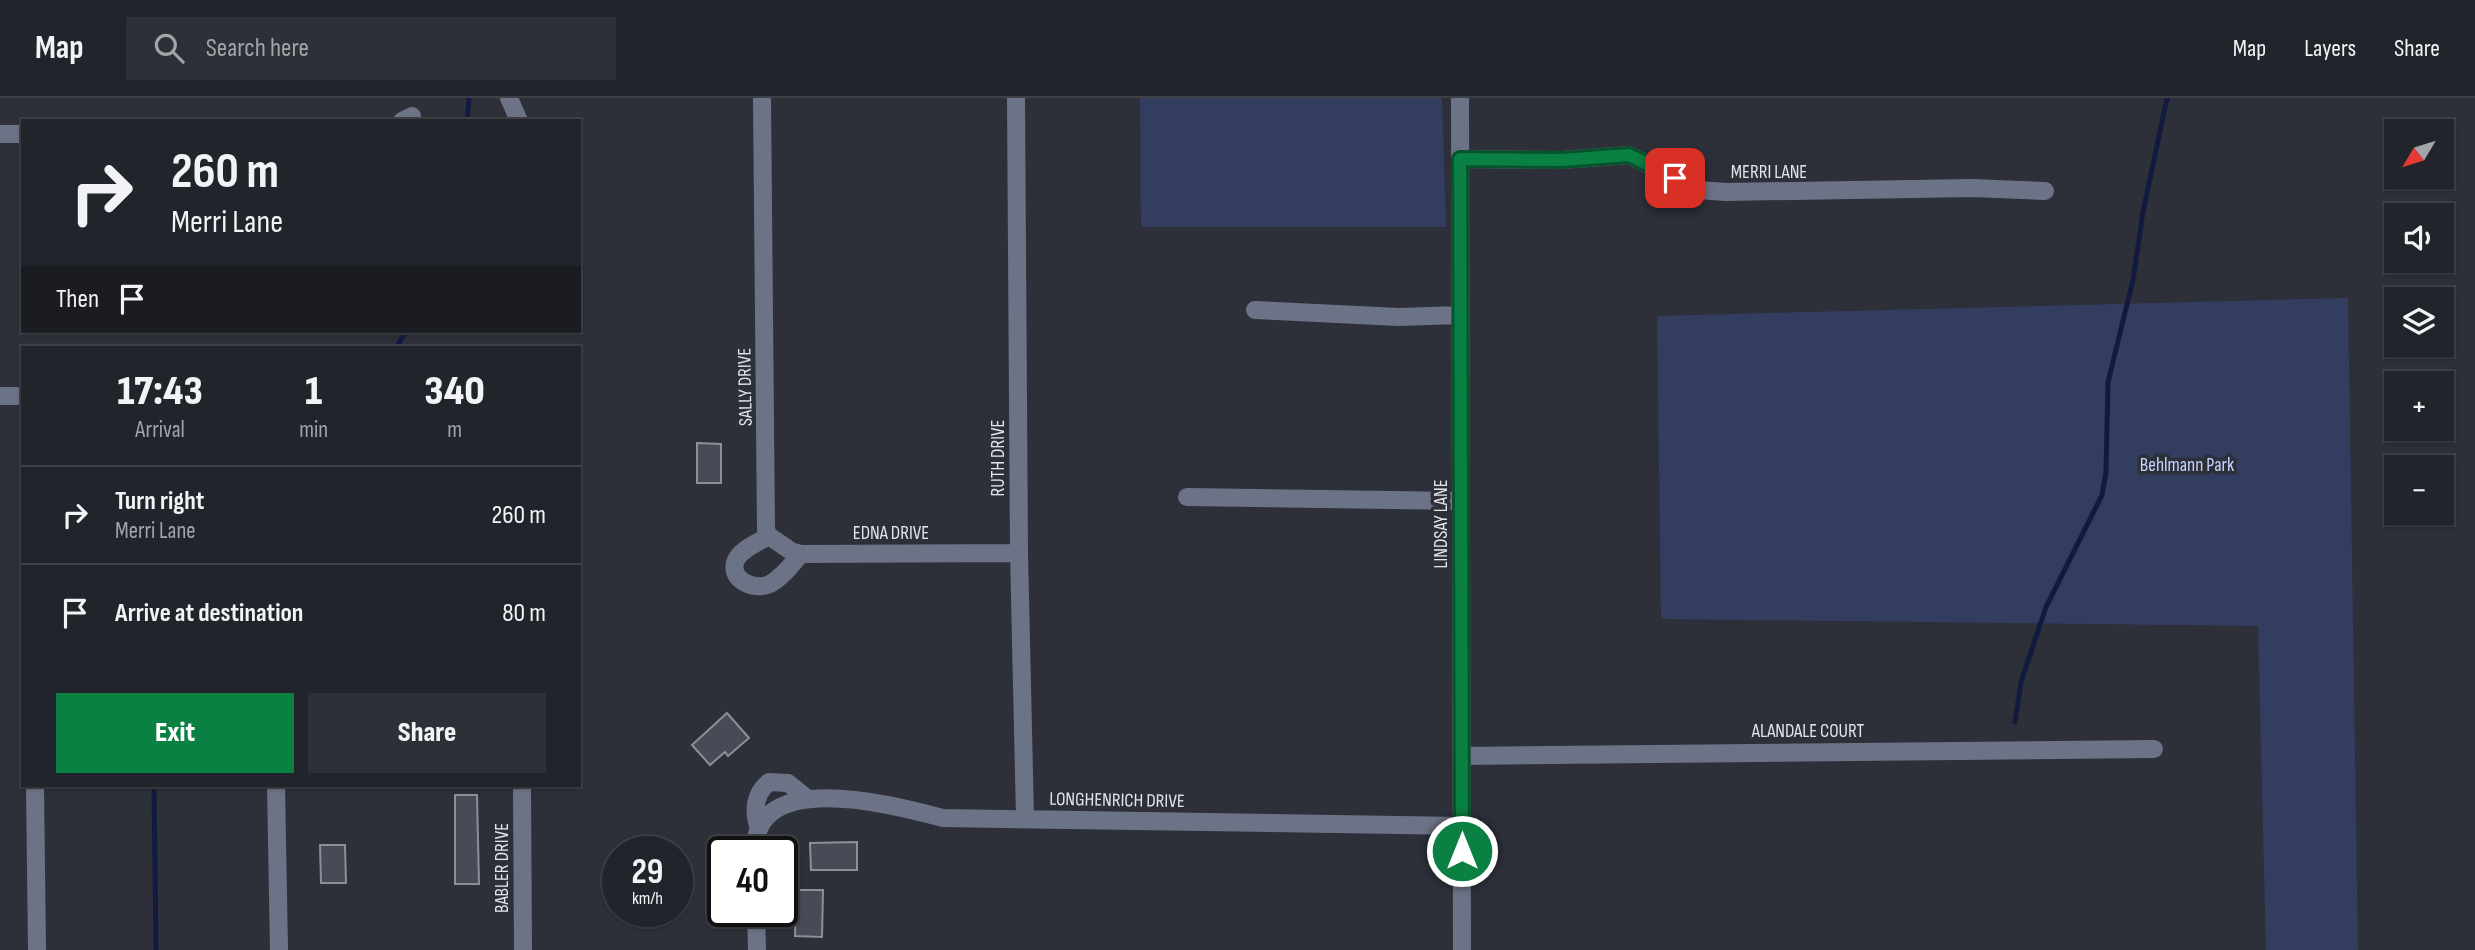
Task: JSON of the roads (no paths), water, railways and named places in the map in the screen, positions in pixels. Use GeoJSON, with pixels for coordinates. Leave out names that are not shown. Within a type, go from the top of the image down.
{"type":"FeatureCollection","features":[{"type":"Feature","properties":{"kind":"street"},"geometry":{"type":"LineString","coordinates":[[509,98],[518,119]]}},
{"type":"Feature","properties":{"kind":"street","name":"SALLY DRIVE"},"geometry":{"type":"LineString","coordinates":[[762,98],[766,530],[769,536]]}},
{"type":"Feature","properties":{"kind":"street","name":"RUTH DRIVE"},"geometry":{"type":"LineString","coordinates":[[1016,98],[1019,552],[1026,818]]}},
{"type":"Feature","properties":{"kind":"street","name":"LINDSAY LANE"},"geometry":{"type":"LineString","coordinates":[[1460,98],[1462,950]]}},
{"type":"Feature","properties":{"kind":"street"},"geometry":{"type":"LineString","coordinates":[[0,134],[21,134]]}},
{"type":"Feature","properties":{"kind":"street","name":"MERRI LANE"},"geometry":{"type":"LineString","coordinates":[[1460,159],[1562,160],[1629,155],[1698,190],[1726,192],[1972,188],[2045,191]]}},
{"type":"Feature","properties":{"kind":"street"},"geometry":{"type":"LineString","coordinates":[[1255,310],[1399,317],[1460,315]]}},
{"type":"Feature","properties":{"kind":"street"},"geometry":{"type":"LineString","coordinates":[[0,396],[21,396]]}},
{"type":"Feature","properties":{"kind":"street"},"geometry":{"type":"LineString","coordinates":[[1186,497],[1461,501]]}},
{"type":"Feature","properties":{"kind":"street"},"geometry":{"type":"LineString","coordinates":[[769,536],[741,554],[735,562],[736,571],[745,583],[759,588],[770,584],[801,554]]}},
{"type":"Feature","properties":{"kind":"street","name":"EDNA DRIVE"},"geometry":{"type":"LineString","coordinates":[[769,536],[791,551],[801,554],[1019,552]]}},
{"type":"Feature","properties":{"kind":"street","name":"ALANDALE COURT"},"geometry":{"type":"LineString","coordinates":[[1462,756],[2154,749]]}},
{"type":"Feature","properties":{"kind":"street"},"geometry":{"type":"LineString","coordinates":[[758,836],[759,830],[755,820],[757,797],[769,782],[788,783],[808,799]]}},
{"type":"Feature","properties":{"kind":"street"},"geometry":{"type":"LineString","coordinates":[[35,787],[37,950]]}},
{"type":"Feature","properties":{"kind":"street"},"geometry":{"type":"LineString","coordinates":[[276,787],[279,950]]}},
{"type":"Feature","properties":{"kind":"street","name":"BABLER DRIVE"},"geometry":{"type":"LineString","coordinates":[[522,787],[523,950]]}},
{"type":"Feature","properties":{"kind":"street","name":"LONGHENRICH DRIVE"},"geometry":{"type":"LineString","coordinates":[[759,830],[776,810],[788,803],[808,799],[875,801],[943,818],[1462,826]]}},
{"type":"Feature","properties":{"kind":"street"},"geometry":{"type":"LineString","coordinates":[[756,927],[757,950]]}},
{"type":"Feature","properties":{"kind":"waterway"},"geometry":{"type":"LineString","coordinates":[[467,119],[469,98]]}},
{"type":"Feature","properties":{"kind":"waterway"},"geometry":{"type":"LineString","coordinates":[[2015,722],[2021,682],[2046,607],[2102,495],[2106,472],[2108,382],[2133,280],[2143,212],[2167,98]]}},
{"type":"Feature","properties":{"kind":"waterway"},"geometry":{"type":"LineString","coordinates":[[397,346],[405,333]]}},
{"type":"Feature","properties":{"kind":"waterway"},"geometry":{"type":"LineString","coordinates":[[154,787],[156,950]]}},
{"type":"Feature","properties":{"kind":"park label","name":"Behlmann Park"},"geometry":{"type":"Point","coordinates":[2187,464]}}]}
